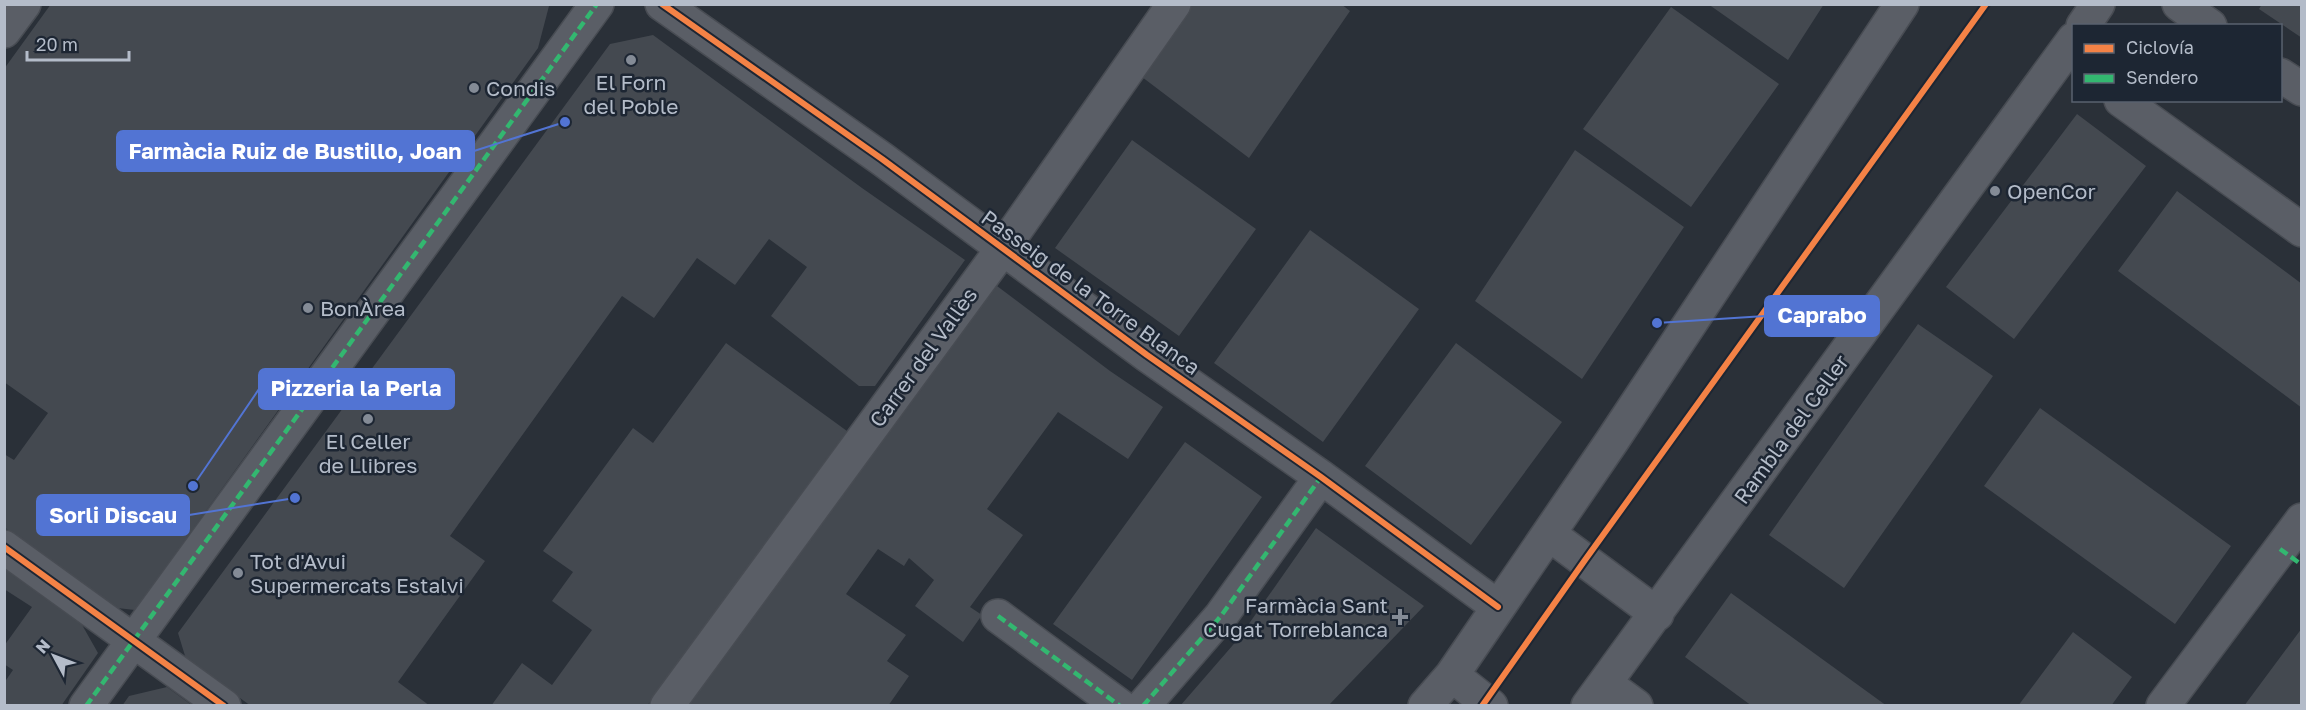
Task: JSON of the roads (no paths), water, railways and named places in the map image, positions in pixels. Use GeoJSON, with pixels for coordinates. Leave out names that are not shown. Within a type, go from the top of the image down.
{"type":"FeatureCollection","features":[{"type":"Feature","properties":{"kind":"street"},"geometry":{"type":"LineString","coordinates":[[4,31],[24,4]]}},
{"type":"Feature","properties":{"kind":"street"},"geometry":{"type":"LineString","coordinates":[[86,705],[597,4]]}},
{"type":"Feature","properties":{"kind":"street","name":"Passeig de la Torre Blanca"},"geometry":{"type":"LineString","coordinates":[[662,4],[872,152],[1147,355],[1321,477],[1498,607]]}},
{"type":"Feature","properties":{"kind":"street","name":"Carrer del Vallès"},"geometry":{"type":"LineString","coordinates":[[667,705],[1003,248],[1174,4]]}},
{"type":"Feature","properties":{"kind":"street"},"geometry":{"type":"LineString","coordinates":[[1425,705],[1452,675],[1549,534],[1902,4]]}},
{"type":"Feature","properties":{"kind":"street"},"geometry":{"type":"LineString","coordinates":[[2084,24],[2098,4]]}},
{"type":"Feature","properties":{"kind":"street"},"geometry":{"type":"LineString","coordinates":[[2179,4],[2207,24]]}},
{"type":"Feature","properties":{"kind":"street","name":"Rambla del Celler"},"geometry":{"type":"LineString","coordinates":[[1597,695],[2069,54]]}},
{"type":"Feature","properties":{"kind":"street"},"geometry":{"type":"LineString","coordinates":[[2282,76],[2301,89]]}},
{"type":"Feature","properties":{"kind":"street"},"geometry":{"type":"LineString","coordinates":[[2124,102],[2301,230]]}},
{"type":"Feature","properties":{"kind":"street"},"geometry":{"type":"LineString","coordinates":[[1143,705],[1221,616],[1321,477]]}},
{"type":"Feature","properties":{"kind":"street"},"geometry":{"type":"LineString","coordinates":[[2163,705],[2291,557],[2301,520]]}},
{"type":"Feature","properties":{"kind":"street"},"geometry":{"type":"LineString","coordinates":[[1549,534],[1657,614]]}},
{"type":"Feature","properties":{"kind":"street"},"geometry":{"type":"LineString","coordinates":[[4,548],[127,650],[224,705]]}},
{"type":"Feature","properties":{"kind":"street"},"geometry":{"type":"LineString","coordinates":[[998,616],[1120,705]]}},
{"type":"Feature","properties":{"kind":"street"},"geometry":{"type":"LineString","coordinates":[[1452,675],[1491,705]]}},
{"type":"Feature","properties":{"kind":"street"},"geometry":{"type":"LineString","coordinates":[[1597,695],[1636,705]]}},
{"type":"Feature","properties":{"kind":"place","name":"El Forn del Poble"},"geometry":{"type":"Point","coordinates":[631,60]}},
{"type":"Feature","properties":{"kind":"place","name":"Condis"},"geometry":{"type":"Point","coordinates":[474,88]}},
{"type":"Feature","properties":{"kind":"place","name":"Farmàcia Ruiz de Bustillo, Joan"},"geometry":{"type":"Point","coordinates":[565,122]}},
{"type":"Feature","properties":{"kind":"place","name":"OpenCor"},"geometry":{"type":"Point","coordinates":[1995,191]}},
{"type":"Feature","properties":{"kind":"place","name":"BonÀrea"},"geometry":{"type":"Point","coordinates":[308,308]}},
{"type":"Feature","properties":{"kind":"place","name":"Caprabo"},"geometry":{"type":"Point","coordinates":[1657,323]}},
{"type":"Feature","properties":{"kind":"place","name":"El Celler de Llibres"},"geometry":{"type":"Point","coordinates":[368,419]}},
{"type":"Feature","properties":{"kind":"place","name":"Pizzeria la Perla"},"geometry":{"type":"Point","coordinates":[193,486]}},
{"type":"Feature","properties":{"kind":"place","name":"Sorli Discau"},"geometry":{"type":"Point","coordinates":[295,498]}},
{"type":"Feature","properties":{"kind":"place","name":"Tot d'Avui Supermercats Estalvi"},"geometry":{"type":"Point","coordinates":[238,573]}},
{"type":"Feature","properties":{"kind":"place","name":"Farmàcia Sant Cugat Torreblanca"},"geometry":{"type":"Point","coordinates":[1400,617]}}]}
